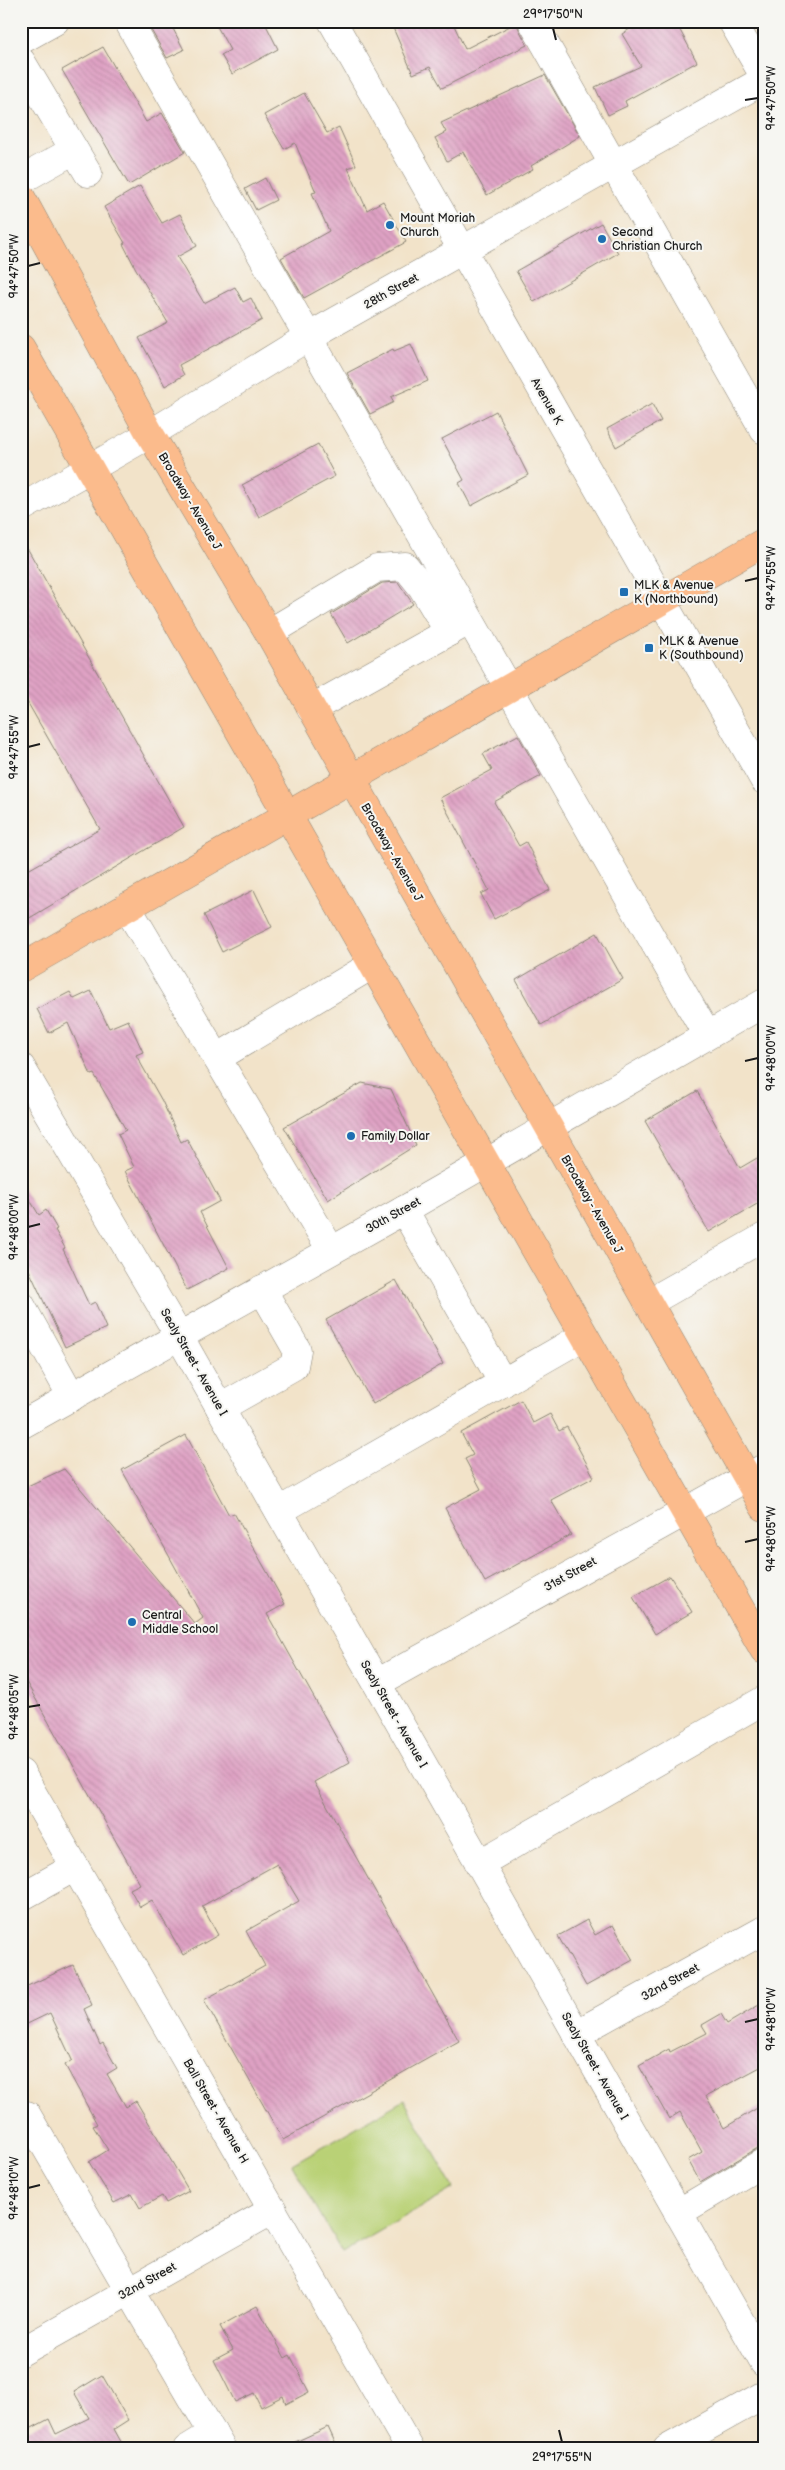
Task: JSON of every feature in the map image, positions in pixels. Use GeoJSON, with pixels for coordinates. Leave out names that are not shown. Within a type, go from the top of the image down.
{"type":"FeatureCollection","features":[{"type":"Feature","properties":{"kind":"main road","name":"Broadway - Avenue J"},"geometry":{"type":"LineString","coordinates":[[21,197],[150,434],[269,633],[648,1303],[755,1472],[764,1507]]}},
{"type":"Feature","properties":{"kind":"main road"},"geometry":{"type":"LineString","coordinates":[[21,348],[764,1650]]}},
{"type":"Feature","properties":{"kind":"main road"},"geometry":{"type":"LineString","coordinates":[[21,968],[764,542]]}},
{"type":"Feature","properties":{"kind":"street"},"geometry":{"type":"LineString","coordinates":[[21,40],[55,21]]}},
{"type":"Feature","properties":{"kind":"street"},"geometry":{"type":"LineString","coordinates":[[128,21],[308,337],[460,626]]}},
{"type":"Feature","properties":{"kind":"street","name":"Avenue K"},"geometry":{"type":"LineString","coordinates":[[332,21],[763,777]]}},
{"type":"Feature","properties":{"kind":"street"},"geometry":{"type":"LineString","coordinates":[[532,21],[764,430]]}},
{"type":"Feature","properties":{"kind":"street"},"geometry":{"type":"LineString","coordinates":[[732,21],[764,76]]}},
{"type":"Feature","properties":{"kind":"street"},"geometry":{"type":"LineString","coordinates":[[21,60],[81,162],[21,180]]}},
{"type":"Feature","properties":{"kind":"street","name":"28th Street"},"geometry":{"type":"LineString","coordinates":[[21,508],[150,434],[308,337],[764,80]]}},
{"type":"Feature","properties":{"kind":"street"},"geometry":{"type":"LineString","coordinates":[[269,633],[377,568],[404,566],[460,626],[509,688],[707,1035]]}},
{"type":"Feature","properties":{"kind":"street"},"geometry":{"type":"LineString","coordinates":[[312,709],[460,626]]}},
{"type":"Feature","properties":{"kind":"street"},"geometry":{"type":"LineString","coordinates":[[127,907],[331,1250]]}},
{"type":"Feature","properties":{"kind":"street"},"geometry":{"type":"LineString","coordinates":[[217,1058],[372,965]]}},
{"type":"Feature","properties":{"kind":"street","name":"30th Street"},"geometry":{"type":"LineString","coordinates":[[21,1425],[404,1210],[764,1003]]}},
{"type":"Feature","properties":{"kind":"street","name":"Sealy Street - Avenue I"},"geometry":{"type":"LineString","coordinates":[[21,1067],[179,1336],[764,2363]]}},
{"type":"Feature","properties":{"kind":"street"},"geometry":{"type":"LineString","coordinates":[[404,1210],[503,1382]]}},
{"type":"Feature","properties":{"kind":"street"},"geometry":{"type":"LineString","coordinates":[[648,1303],[764,1238]]}},
{"type":"Feature","properties":{"kind":"street"},"geometry":{"type":"LineString","coordinates":[[220,1408],[294,1366],[297,1350],[262,1289]]}},
{"type":"Feature","properties":{"kind":"street"},"geometry":{"type":"LineString","coordinates":[[21,1305],[72,1397]]}},
{"type":"Feature","properties":{"kind":"street"},"geometry":{"type":"LineString","coordinates":[[279,1512],[584,1336]]}},
{"type":"Feature","properties":{"kind":"street","name":"31st Street"},"geometry":{"type":"LineString","coordinates":[[377,1683],[755,1472]]}},
{"type":"Feature","properties":{"kind":"street"},"geometry":{"type":"LineString","coordinates":[[480,1864],[764,1700]]}},
{"type":"Feature","properties":{"kind":"street","name":"Ball Street - Avenue H"},"geometry":{"type":"LineString","coordinates":[[21,1773],[410,2449]]}},
{"type":"Feature","properties":{"kind":"street"},"geometry":{"type":"LineString","coordinates":[[21,1897],[75,1867]]}},
{"type":"Feature","properties":{"kind":"street","name":"32nd Street"},"geometry":{"type":"LineString","coordinates":[[576,2034],[764,1930]]}},
{"type":"Feature","properties":{"kind":"street"},"geometry":{"type":"LineString","coordinates":[[27,2116],[218,2441],[187,2449]]}},
{"type":"Feature","properties":{"kind":"street"},"geometry":{"type":"LineString","coordinates":[[678,2213],[764,2162]]}},
{"type":"Feature","properties":{"kind":"street","name":"32nd Street"},"geometry":{"type":"LineString","coordinates":[[21,2352],[273,2210]]}},
{"type":"Feature","properties":{"kind":"street"},"geometry":{"type":"LineString","coordinates":[[668,2449],[764,2395]]}},
{"type":"Feature","properties":{"kind":"green space"},"geometry":{"type":"Polygon","coordinates":[[[404,2100],[454,2188],[342,2253],[292,2164],[404,2100]]]}},
{"type":"Feature","properties":{"kind":"building"},"geometry":{"type":"Polygon","coordinates":[[[151,21],[169,21],[184,50],[167,58],[147,23],[151,21]]]}},
{"type":"Feature","properties":{"kind":"building"},"geometry":{"type":"Polygon","coordinates":[[[214,21],[264,21],[278,49],[232,74],[221,55],[230,50],[214,21]]]}},
{"type":"Feature","properties":{"kind":"building"},"geometry":{"type":"Polygon","coordinates":[[[390,21],[452,21],[465,49],[516,23],[527,45],[442,88],[430,67],[413,74],[390,21]]]}},
{"type":"Feature","properties":{"kind":"building"},"geometry":{"type":"Polygon","coordinates":[[[630,21],[675,21],[697,62],[625,101],[627,106],[608,115],[595,87],[641,66],[622,34],[633,27],[630,21]]]}},
{"type":"Feature","properties":{"kind":"building"},"geometry":{"type":"Polygon","coordinates":[[[103,47],[146,122],[162,113],[185,152],[129,185],[62,70],[103,47]]]}},
{"type":"Feature","properties":{"kind":"building"},"geometry":{"type":"Polygon","coordinates":[[[545,75],[580,136],[531,166],[533,169],[487,195],[463,152],[447,161],[435,138],[446,132],[441,123],[545,75]]]}},
{"type":"Feature","properties":{"kind":"building"},"geometry":{"type":"Polygon","coordinates":[[[304,93],[327,133],[339,127],[356,165],[348,168],[367,210],[383,201],[406,242],[304,298],[281,258],[329,231],[312,193],[316,192],[295,143],[284,149],[264,115],[304,93]]]}},
{"type":"Feature","properties":{"kind":"building"},"geometry":{"type":"Polygon","coordinates":[[[265,178],[276,200],[256,210],[245,189],[265,178]]]}},
{"type":"Feature","properties":{"kind":"building"},"geometry":{"type":"Polygon","coordinates":[[[140,186],[162,223],[180,214],[197,246],[177,257],[204,303],[235,287],[243,302],[251,298],[262,320],[179,365],[184,375],[165,386],[139,338],[168,323],[136,269],[123,244],[125,243],[104,207],[140,186]]]}},
{"type":"Feature","properties":{"kind":"building"},"geometry":{"type":"Polygon","coordinates":[[[601,223],[618,253],[534,302],[516,271],[601,223]]]}},
{"type":"Feature","properties":{"kind":"building"},"geometry":{"type":"Polygon","coordinates":[[[411,344],[428,381],[391,397],[394,402],[370,414],[347,373],[393,349],[394,351],[411,344]]]}},
{"type":"Feature","properties":{"kind":"building"},"geometry":{"type":"Polygon","coordinates":[[[652,404],[661,421],[616,447],[607,429],[652,404]]]}},
{"type":"Feature","properties":{"kind":"building"},"geometry":{"type":"Polygon","coordinates":[[[496,411],[528,475],[471,506],[459,483],[464,480],[442,439],[496,411]]]}},
{"type":"Feature","properties":{"kind":"building"},"geometry":{"type":"Polygon","coordinates":[[[318,444],[335,476],[259,517],[242,485],[318,444]]]}},
{"type":"Feature","properties":{"kind":"building"},"geometry":{"type":"Polygon","coordinates":[[[21,537],[184,827],[21,923],[21,874],[100,829],[21,691],[21,537]]]}},
{"type":"Feature","properties":{"kind":"building"},"geometry":{"type":"Polygon","coordinates":[[[398,582],[413,604],[348,643],[331,614],[382,583],[398,582]]]}},
{"type":"Feature","properties":{"kind":"building"},"geometry":{"type":"Polygon","coordinates":[[[518,735],[541,776],[494,802],[519,846],[526,842],[550,890],[494,919],[481,894],[489,890],[440,798],[492,770],[483,754],[518,735]]]}},
{"type":"Feature","properties":{"kind":"building"},"geometry":{"type":"Polygon","coordinates":[[[254,890],[272,927],[222,952],[204,915],[254,890]]]}},
{"type":"Feature","properties":{"kind":"building"},"geometry":{"type":"Polygon","coordinates":[[[597,933],[623,979],[541,1025],[516,980],[597,933]]]}},
{"type":"Feature","properties":{"kind":"building"},"geometry":{"type":"Polygon","coordinates":[[[91,991],[109,1028],[128,1020],[143,1052],[136,1055],[162,1101],[181,1142],[187,1139],[220,1201],[200,1212],[229,1268],[187,1290],[125,1171],[134,1167],[118,1134],[126,1130],[94,1074],[91,1075],[68,1023],[49,1033],[37,1009],[70,992],[74,999],[91,991]]]}},
{"type":"Feature","properties":{"kind":"building","name":"Family Dollar"},"geometry":{"type":"Polygon","coordinates":[[[362,1083],[391,1089],[416,1145],[328,1200],[284,1127],[362,1083]]]}},
{"type":"Feature","properties":{"kind":"building"},"geometry":{"type":"Polygon","coordinates":[[[697,1091],[740,1168],[764,1154],[764,1200],[709,1232],[645,1121],[697,1091]]]}},
{"type":"Feature","properties":{"kind":"building"},"geometry":{"type":"Polygon","coordinates":[[[21,1185],[39,1215],[46,1210],[57,1229],[55,1230],[65,1248],[63,1249],[89,1305],[95,1302],[106,1328],[65,1347],[29,1270],[21,1274],[21,1185]]]}},
{"type":"Feature","properties":{"kind":"building"},"geometry":{"type":"Polygon","coordinates":[[[396,1280],[443,1364],[373,1404],[326,1320],[396,1280]]]}},
{"type":"Feature","properties":{"kind":"building"},"geometry":{"type":"Polygon","coordinates":[[[521,1400],[533,1423],[550,1414],[559,1431],[567,1427],[594,1477],[551,1500],[571,1535],[485,1582],[445,1508],[481,1489],[465,1459],[473,1455],[461,1433],[521,1400]]]}},
{"type":"Feature","properties":{"kind":"building"},"geometry":{"type":"Polygon","coordinates":[[[186,1435],[229,1515],[234,1513],[285,1604],[267,1614],[350,1762],[314,1782],[459,2041],[283,2140],[204,2000],[265,1966],[246,1931],[299,1901],[277,1864],[202,1906],[218,1935],[183,1955],[152,1900],[140,1907],[130,1889],[140,1884],[21,1673],[21,1489],[64,1469],[195,1624],[203,1618],[122,1470],[186,1435]]]}},
{"type":"Feature","properties":{"kind":"building"},"geometry":{"type":"Polygon","coordinates":[[[670,1576],[692,1612],[655,1634],[633,1597],[670,1576]]]}},
{"type":"Feature","properties":{"kind":"building"},"geometry":{"type":"Polygon","coordinates":[[[587,1920],[595,1935],[613,1925],[633,1960],[586,1986],[558,1936],[587,1920]]]}},
{"type":"Feature","properties":{"kind":"building"},"geometry":{"type":"Polygon","coordinates":[[[73,1965],[92,2005],[84,2009],[100,2045],[103,2043],[117,2068],[107,2074],[126,2107],[136,2101],[189,2191],[166,2203],[162,2196],[140,2208],[132,2194],[114,2203],[89,2162],[108,2150],[93,2126],[97,2124],[65,2065],[72,2060],[50,2013],[21,2027],[21,1989],[73,1965]]]}},
{"type":"Feature","properties":{"kind":"building"},"geometry":{"type":"Polygon","coordinates":[[[764,2002],[764,2065],[706,2096],[724,2128],[764,2104],[764,2146],[700,2182],[688,2160],[702,2152],[680,2112],[669,2119],[639,2066],[669,2049],[670,2052],[707,2033],[702,2025],[721,2014],[727,2024],[764,2002]]]}},
{"type":"Feature","properties":{"kind":"building"},"geometry":{"type":"Polygon","coordinates":[[[257,2306],[285,2358],[290,2355],[309,2392],[286,2404],[283,2396],[261,2407],[254,2393],[235,2402],[214,2360],[233,2350],[220,2326],[257,2306]]]}},
{"type":"Feature","properties":{"kind":"building"},"geometry":{"type":"Polygon","coordinates":[[[102,2375],[128,2420],[114,2429],[125,2449],[26,2449],[33,2445],[26,2431],[49,2419],[56,2434],[89,2418],[74,2392],[102,2375]]]}},
{"type":"Feature","properties":{"kind":"building"},"geometry":{"type":"Polygon","coordinates":[[[328,2427],[338,2449],[280,2449],[328,2427]]]}},
{"type":"Feature","properties":{"kind":"place","name":"Mount Moriah Church"},"geometry":{"type":"Point","coordinates":[390,225]}},
{"type":"Feature","properties":{"kind":"place","name":"Second Christian Church"},"geometry":{"type":"Point","coordinates":[602,239]}},
{"type":"Feature","properties":{"kind":"place","name":"MLK & Avenue K (Northbound)"},"geometry":{"type":"Point","coordinates":[624,592]}},
{"type":"Feature","properties":{"kind":"place","name":"MLK & Avenue K (Southbound)"},"geometry":{"type":"Point","coordinates":[649,648]}},
{"type":"Feature","properties":{"kind":"place","name":"Family Dollar"},"geometry":{"type":"Point","coordinates":[351,1136]}},
{"type":"Feature","properties":{"kind":"place","name":"Central Middle School"},"geometry":{"type":"Point","coordinates":[132,1622]}}]}
